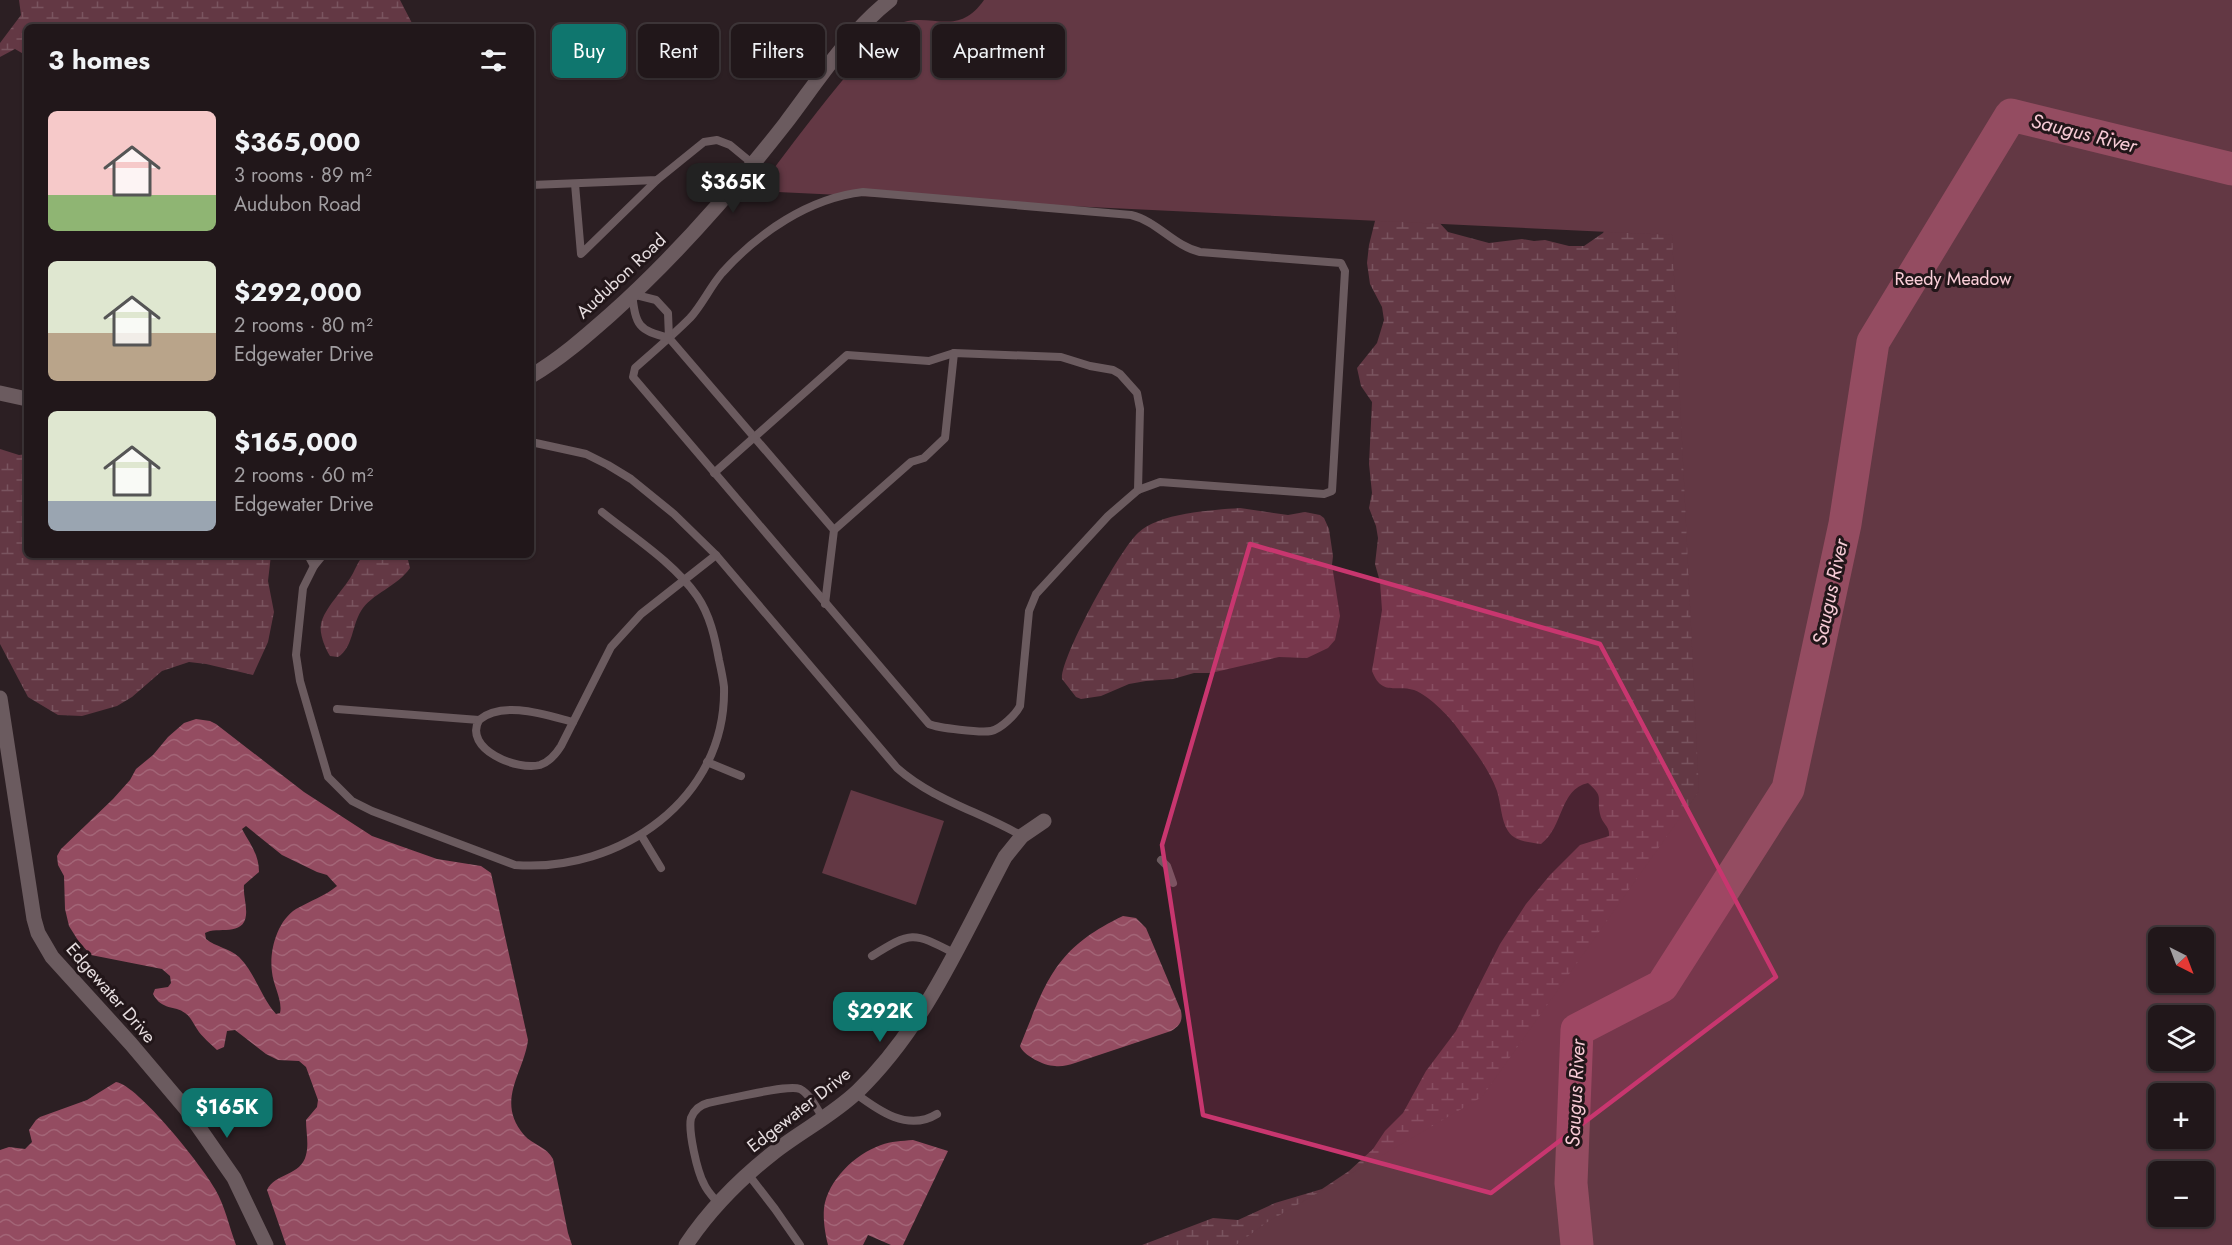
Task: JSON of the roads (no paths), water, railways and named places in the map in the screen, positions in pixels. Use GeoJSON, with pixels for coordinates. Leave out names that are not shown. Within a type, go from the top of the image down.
{"type":"FeatureCollection","features":[{"type":"Feature","properties":{"kind":"street","name":"Audubon Road"},"geometry":{"type":"LineString","coordinates":[[534,374],[561,356],[633,294],[696,231],[753,164],[848,42],[890,0]]}},
{"type":"Feature","properties":{"kind":"street"},"geometry":{"type":"LineString","coordinates":[[0,393],[24,398]]}},
{"type":"Feature","properties":{"kind":"street","name":"Edgewater Drive"},"geometry":{"type":"LineString","coordinates":[[0,698],[38,933],[61,968],[131,1044],[186,1109],[234,1178],[266,1245]]}},
{"type":"Feature","properties":{"kind":"street","name":"Edgewater Drive"},"geometry":{"type":"LineString","coordinates":[[686,1245],[718,1203],[748,1174],[774,1152],[855,1093],[891,1055],[913,1027],[1005,857],[1022,836],[1044,821]]}},
{"type":"Feature","properties":{"kind":"lane"},"geometry":{"type":"LineString","coordinates":[[575,184],[581,254],[657,180],[704,142],[717,140],[730,145],[753,164]]}},
{"type":"Feature","properties":{"kind":"lane"},"geometry":{"type":"LineString","coordinates":[[534,185],[657,180]]}},
{"type":"Feature","properties":{"kind":"lane"},"geometry":{"type":"LineString","coordinates":[[863,192],[1131,215],[1144,219],[1187,248],[1200,252],[1338,262],[1344,265],[1345,280],[1332,491],[1324,494],[1160,483],[1138,490],[1092,532],[1036,594],[1029,611],[1017,712],[993,730],[940,728],[927,722],[633,377],[635,368],[669,338],[696,310],[722,273],[765,235],[794,214],[837,196],[863,192]]}},
{"type":"Feature","properties":{"kind":"lane"},"geometry":{"type":"LineString","coordinates":[[669,338],[668,313],[656,300],[633,294],[635,319],[648,332],[669,338],[834,530]]}},
{"type":"Feature","properties":{"kind":"lane"},"geometry":{"type":"LineString","coordinates":[[714,473],[847,355],[929,361],[954,353],[1061,357],[1089,366],[1113,369],[1137,393],[1140,409],[1138,490]]}},
{"type":"Feature","properties":{"kind":"lane"},"geometry":{"type":"LineString","coordinates":[[825,604],[834,530],[911,462],[924,458],[944,440],[947,432],[954,353]]}},
{"type":"Feature","properties":{"kind":"lane"},"geometry":{"type":"LineString","coordinates":[[534,443],[586,454],[631,479],[716,555],[897,768],[929,792],[997,822],[1022,836]]}},
{"type":"Feature","properties":{"kind":"lane"},"geometry":{"type":"LineString","coordinates":[[321,558],[303,588],[297,655],[300,681],[325,770],[333,784],[345,796],[372,811],[515,865],[531,866],[577,861],[613,850],[641,835],[684,800],[707,762],[719,727],[724,686],[715,639],[697,596],[683,580],[602,512]]}},
{"type":"Feature","properties":{"kind":"lane"},"geometry":{"type":"LineString","coordinates":[[573,722],[543,714],[511,711],[493,712],[479,720],[475,727],[476,735],[486,749],[504,761],[532,766],[541,764],[552,757],[573,722],[611,647],[641,614],[716,555]]}},
{"type":"Feature","properties":{"kind":"lane"},"geometry":{"type":"LineString","coordinates":[[310,558],[314,566]]}},
{"type":"Feature","properties":{"kind":"lane"},"geometry":{"type":"LineString","coordinates":[[337,709],[479,720]]}},
{"type":"Feature","properties":{"kind":"lane"},"geometry":{"type":"LineString","coordinates":[[707,762],[741,776]]}},
{"type":"Feature","properties":{"kind":"lane"},"geometry":{"type":"LineString","coordinates":[[641,835],[661,868]]}},
{"type":"Feature","properties":{"kind":"lane"},"geometry":{"type":"LineString","coordinates":[[1161,860],[1167,866],[1173,884]]}},
{"type":"Feature","properties":{"kind":"lane"},"geometry":{"type":"LineString","coordinates":[[872,956],[900,939],[914,936],[954,953]]}},
{"type":"Feature","properties":{"kind":"lane"},"geometry":{"type":"LineString","coordinates":[[718,1203],[703,1182],[695,1155],[691,1123],[692,1115],[697,1108],[708,1103],[782,1088],[794,1088],[804,1093],[823,1118]]}},
{"type":"Feature","properties":{"kind":"lane"},"geometry":{"type":"LineString","coordinates":[[855,1093],[880,1112],[907,1120],[921,1121],[938,1114]]}},
{"type":"Feature","properties":{"kind":"lane"},"geometry":{"type":"LineString","coordinates":[[748,1174],[800,1245]]}},
{"type":"Feature","properties":{"kind":"water"},"geometry":{"type":"Polygon","coordinates":[[[196,719],[216,724],[304,792],[372,836],[437,859],[481,866],[491,873],[528,1040],[511,1099],[512,1110],[516,1123],[524,1135],[553,1159],[572,1245],[286,1245],[267,1190],[276,1180],[299,1167],[306,1155],[306,1120],[317,1107],[318,1100],[306,1067],[299,1061],[278,1060],[266,1054],[235,1030],[227,1031],[224,1047],[217,1050],[201,1035],[187,1015],[160,1003],[153,994],[155,989],[168,987],[171,983],[170,976],[162,969],[91,955],[69,926],[65,909],[64,876],[58,865],[57,856],[61,849],[113,799],[130,780],[136,769],[184,723],[196,719]],[[246,826],[242,829],[256,854],[259,866],[259,872],[244,885],[246,915],[244,922],[235,929],[205,933],[206,939],[227,949],[245,963],[276,1014],[280,1013],[281,1008],[271,964],[273,946],[279,929],[289,914],[337,886],[327,875],[282,855],[246,826]]]}},
{"type":"Feature","properties":{"kind":"water"},"geometry":{"type":"Polygon","coordinates":[[[1123,916],[1136,918],[1146,928],[1181,1011],[1182,1018],[1179,1025],[1171,1031],[1068,1065],[1050,1066],[1029,1056],[1020,1046],[1038,1002],[1056,969],[1067,954],[1082,941],[1123,916]]]}},
{"type":"Feature","properties":{"kind":"water"},"geometry":{"type":"Polygon","coordinates":[[[116,1082],[126,1087],[154,1111],[198,1163],[218,1196],[236,1245],[0,1245],[0,1150],[9,1147],[25,1149],[32,1142],[29,1130],[40,1117],[87,1100],[116,1082]]]}},
{"type":"Feature","properties":{"kind":"water"},"geometry":{"type":"Polygon","coordinates":[[[913,1140],[948,1151],[903,1245],[891,1245],[868,1235],[863,1245],[828,1245],[824,1226],[824,1208],[831,1188],[844,1169],[871,1149],[889,1143],[913,1140]]]}},
{"type":"Feature","properties":{"kind":"waterway","name":"Saugus River"},"geometry":{"type":"LineString","coordinates":[[1577,1245],[1571,1183],[1577,1030],[1662,986],[1788,789],[1845,524],[1873,342],[2011,115],[2232,169]]}},
{"type":"Feature","properties":{"kind":"park label","name":"Reedy Meadow"},"geometry":{"type":"Point","coordinates":[1953,279]}}]}
